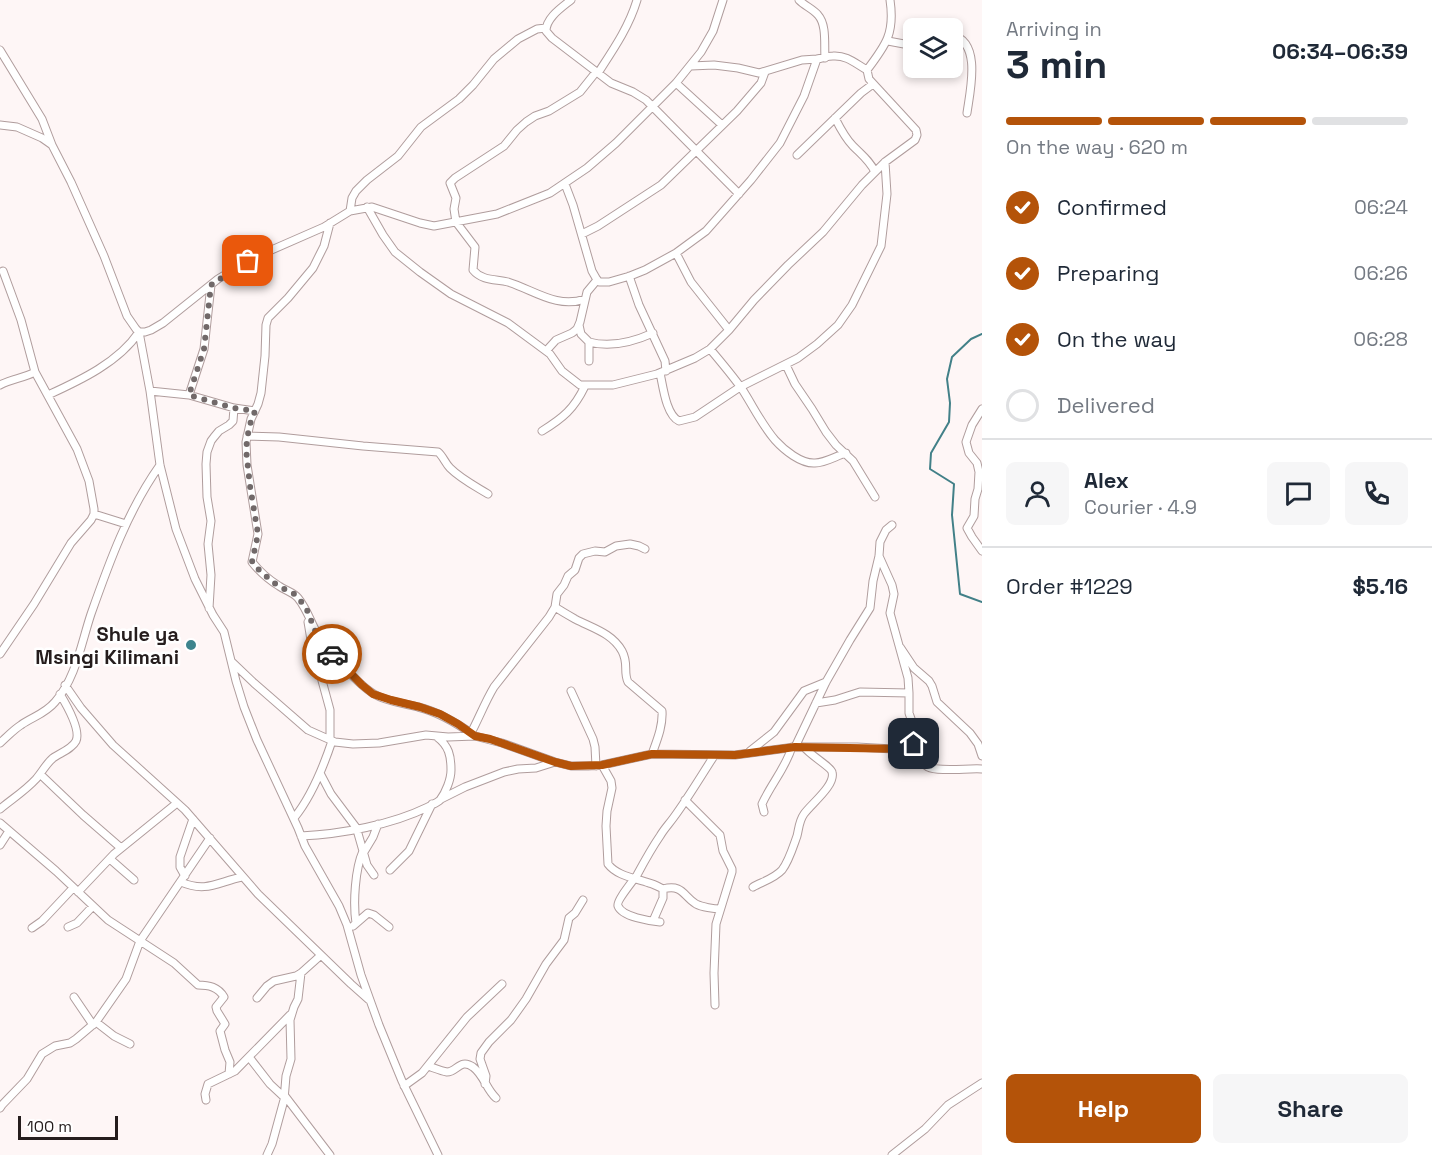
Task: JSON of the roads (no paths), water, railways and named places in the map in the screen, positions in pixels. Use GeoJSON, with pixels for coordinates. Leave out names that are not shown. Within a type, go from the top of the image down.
{"type":"FeatureCollection","features":[{"type":"Feature","properties":{"kind":"street"},"geometry":{"type":"LineString","coordinates":[[571,0],[547,23],[546,31],[552,38],[611,82],[641,96],[739,195]]}},
{"type":"Feature","properties":{"kind":"street"},"geometry":{"type":"LineString","coordinates":[[585,299],[570,303],[549,299],[509,283],[478,275],[473,270],[476,250],[456,222],[453,209],[456,198],[450,185],[451,181],[504,146],[526,122],[580,92],[614,50],[633,14],[637,0]]}},
{"type":"Feature","properties":{"kind":"street"},"geometry":{"type":"LineString","coordinates":[[48,395],[117,356],[129,346],[139,332],[151,330],[163,323],[236,268],[350,211],[367,207],[379,209],[434,226],[498,214],[537,199],[565,184],[616,143],[691,66],[713,31],[723,0]]}},
{"type":"Feature","properties":{"kind":"street"},"geometry":{"type":"LineString","coordinates":[[565,184],[592,271],[597,280],[601,282],[606,283],[629,276],[675,253],[706,231],[739,195],[780,142],[821,58],[824,28],[822,20],[799,0]]}},
{"type":"Feature","properties":{"kind":"street"},"geometry":{"type":"LineString","coordinates":[[867,70],[888,41],[892,20],[890,0]]}},
{"type":"Feature","properties":{"kind":"street"},"geometry":{"type":"LineString","coordinates":[[350,211],[352,198],[356,191],[398,156],[421,127],[459,99],[494,59],[511,44],[526,34],[546,28]]}},
{"type":"Feature","properties":{"kind":"street"},"geometry":{"type":"LineString","coordinates":[[963,39],[972,56],[967,113]]}},
{"type":"Feature","properties":{"kind":"street"},"geometry":{"type":"LineString","coordinates":[[888,41],[903,44]]}},
{"type":"Feature","properties":{"kind":"street"},"geometry":{"type":"LineString","coordinates":[[0,50],[42,119],[104,256],[127,316],[139,332],[160,465],[176,529],[208,608],[224,632],[236,681],[257,740],[305,846],[339,906],[349,929],[361,975],[404,1086],[438,1155]]}},
{"type":"Feature","properties":{"kind":"street"},"geometry":{"type":"LineString","coordinates":[[367,207],[387,242],[399,256],[451,294],[505,321],[554,358],[564,373],[574,382],[585,386],[613,385],[663,372],[710,349],[754,300],[823,232],[862,185],[885,162],[911,144],[917,133],[869,80],[867,70],[852,60],[833,56],[795,62],[759,73],[714,65],[691,66]]}},
{"type":"Feature","properties":{"kind":"street"},"geometry":{"type":"LineString","coordinates":[[582,234],[661,185],[754,93],[765,72]]}},
{"type":"Feature","properties":{"kind":"street"},"geometry":{"type":"LineString","coordinates":[[676,83],[722,125]]}},
{"type":"Feature","properties":{"kind":"street"},"geometry":{"type":"LineString","coordinates":[[796,155],[873,84]]}},
{"type":"Feature","properties":{"kind":"street"},"geometry":{"type":"LineString","coordinates":[[835,118],[842,132],[872,165],[875,172]]}},
{"type":"Feature","properties":{"kind":"street"},"geometry":{"type":"LineString","coordinates":[[0,125],[17,127],[52,145]]}},
{"type":"Feature","properties":{"kind":"street"},"geometry":{"type":"LineString","coordinates":[[629,276],[664,361],[663,372],[669,409],[675,420],[695,417],[740,387],[806,353],[838,325],[852,305],[881,246],[887,194],[885,162]]}},
{"type":"Feature","properties":{"kind":"street"},"geometry":{"type":"LineString","coordinates":[[330,223],[324,246],[313,268],[267,321],[262,388],[247,436],[247,465],[258,534],[252,562],[278,586],[296,596],[307,610],[316,633],[362,685],[373,694],[440,714],[473,734],[571,766],[599,766],[652,754],[714,756],[804,747],[904,749],[911,750],[925,765],[933,768],[982,769]]}},
{"type":"Feature","properties":{"kind":"street"},"geometry":{"type":"LineString","coordinates":[[675,253],[691,282],[729,330]]}},
{"type":"Feature","properties":{"kind":"street"},"geometry":{"type":"LineString","coordinates":[[0,654],[67,549],[94,514],[92,491],[85,470],[71,437],[35,372],[21,320],[3,271]]}},
{"type":"Feature","properties":{"kind":"street"},"geometry":{"type":"LineString","coordinates":[[597,280],[589,288],[579,325],[581,334],[588,342],[620,344],[653,333]]}},
{"type":"Feature","properties":{"kind":"street"},"geometry":{"type":"LineString","coordinates":[[189,395],[204,349],[211,285]]}},
{"type":"Feature","properties":{"kind":"street"},"geometry":{"type":"LineString","coordinates":[[546,351],[556,340],[572,333],[579,325]]}},
{"type":"Feature","properties":{"kind":"street"},"geometry":{"type":"LineString","coordinates":[[588,342],[590,361]]}},
{"type":"Feature","properties":{"kind":"street"},"geometry":{"type":"LineString","coordinates":[[710,349],[740,387],[775,440],[797,457],[814,463],[846,453]]}},
{"type":"Feature","properties":{"kind":"street"},"geometry":{"type":"LineString","coordinates":[[786,365],[795,384],[826,432],[836,445],[853,460],[875,497]]}},
{"type":"Feature","properties":{"kind":"street"},"geometry":{"type":"LineString","coordinates":[[0,385],[35,372]]}},
{"type":"Feature","properties":{"kind":"street"},"geometry":{"type":"LineString","coordinates":[[542,431],[568,412],[577,402],[585,386]]}},
{"type":"Feature","properties":{"kind":"street"},"geometry":{"type":"LineString","coordinates":[[150,391],[189,395],[234,408],[255,411]]}},
{"type":"Feature","properties":{"kind":"street"},"geometry":{"type":"LineString","coordinates":[[208,608],[211,575],[208,544],[211,521],[206,487],[207,452],[214,436],[233,421],[234,408]]}},
{"type":"Feature","properties":{"kind":"street"},"geometry":{"type":"LineString","coordinates":[[982,409],[972,425],[966,442],[979,472],[974,516],[967,528],[982,551]]}},
{"type":"Feature","properties":{"kind":"street"},"geometry":{"type":"LineString","coordinates":[[247,436],[279,436],[363,447],[438,452],[453,471],[488,494]]}},
{"type":"Feature","properties":{"kind":"street"},"geometry":{"type":"LineString","coordinates":[[0,743],[21,725],[42,714],[55,702],[66,685],[75,667],[90,617],[115,549],[126,524],[160,465]]}},
{"type":"Feature","properties":{"kind":"street"},"geometry":{"type":"LineString","coordinates":[[94,514],[126,524]]}},
{"type":"Feature","properties":{"kind":"street"},"geometry":{"type":"LineString","coordinates":[[764,812],[762,804],[783,769],[826,682],[870,608],[880,542],[886,530],[892,525]]}},
{"type":"Feature","properties":{"kind":"street"},"geometry":{"type":"LineString","coordinates":[[473,734],[488,696],[549,617],[555,607],[557,594],[568,576],[575,570],[580,556],[595,551],[603,552],[630,543],[645,549]]}},
{"type":"Feature","properties":{"kind":"street"},"geometry":{"type":"LineString","coordinates":[[879,556],[894,594],[890,613],[908,678],[909,713],[916,733],[915,753]]}},
{"type":"Feature","properties":{"kind":"street"},"geometry":{"type":"LineString","coordinates":[[555,607],[612,639],[621,649],[625,659],[628,682],[662,711],[660,728],[652,754]]}},
{"type":"Feature","properties":{"kind":"street"},"geometry":{"type":"LineString","coordinates":[[294,818],[307,800],[320,773],[331,740],[330,710],[311,640],[307,610]]}},
{"type":"Feature","properties":{"kind":"street"},"geometry":{"type":"LineString","coordinates":[[898,645],[914,668],[929,681],[937,702],[970,733],[978,744],[982,756]]}},
{"type":"Feature","properties":{"kind":"street"},"geometry":{"type":"LineString","coordinates":[[232,662],[308,730],[331,740],[352,744],[379,743],[418,736],[448,737],[473,734]]}},
{"type":"Feature","properties":{"kind":"street"},"geometry":{"type":"LineString","coordinates":[[748,753],[774,732],[804,691],[826,682]]}},
{"type":"Feature","properties":{"kind":"street"},"geometry":{"type":"LineString","coordinates":[[66,685],[81,708],[113,745],[177,803],[242,877],[321,956],[371,1001]]}},
{"type":"Feature","properties":{"kind":"street"},"geometry":{"type":"LineString","coordinates":[[571,691],[593,739],[599,766],[611,781],[606,826],[608,864],[615,871],[634,879],[663,889],[669,887],[681,890],[696,904],[720,909]]}},
{"type":"Feature","properties":{"kind":"street"},"geometry":{"type":"LineString","coordinates":[[816,703],[860,692],[909,693]]}},
{"type":"Feature","properties":{"kind":"street"},"geometry":{"type":"LineString","coordinates":[[0,809],[24,790],[54,757],[71,747],[76,741],[73,721],[60,694]]}},
{"type":"Feature","properties":{"kind":"street"},"geometry":{"type":"LineString","coordinates":[[390,870],[408,851],[449,782],[452,773],[449,750],[443,741],[435,736]]}},
{"type":"Feature","properties":{"kind":"street"},"geometry":{"type":"LineString","coordinates":[[753,887],[783,869],[798,834],[800,821],[827,788],[831,779],[831,769],[804,747]]}},
{"type":"Feature","properties":{"kind":"street"},"geometry":{"type":"LineString","coordinates":[[663,889],[657,921],[642,920],[619,907],[619,899],[628,889],[661,833],[714,756]]}},
{"type":"Feature","properties":{"kind":"street"},"geometry":{"type":"LineString","coordinates":[[301,836],[358,830],[421,810],[486,778],[555,762]]}},
{"type":"Feature","properties":{"kind":"street"},"geometry":{"type":"LineString","coordinates":[[320,773],[358,830],[367,865],[374,875]]}},
{"type":"Feature","properties":{"kind":"street"},"geometry":{"type":"LineString","coordinates":[[40,774],[121,848]]}},
{"type":"Feature","properties":{"kind":"street"},"geometry":{"type":"LineString","coordinates":[[685,800],[720,835],[723,851],[732,869],[716,924],[715,1005]]}},
{"type":"Feature","properties":{"kind":"street"},"geometry":{"type":"LineString","coordinates":[[32,928],[121,848],[177,803]]}},
{"type":"Feature","properties":{"kind":"street"},"geometry":{"type":"LineString","coordinates":[[193,819],[180,857],[183,879],[198,887],[207,887],[242,877]]}},
{"type":"Feature","properties":{"kind":"street"},"geometry":{"type":"LineString","coordinates":[[0,823],[108,920],[174,963],[198,985],[208,984],[223,994],[223,999],[216,1007],[225,1024],[220,1031],[230,1062],[229,1074]]}},
{"type":"Feature","properties":{"kind":"street"},"geometry":{"type":"LineString","coordinates":[[356,923],[355,900],[359,862],[378,824]]}},
{"type":"Feature","properties":{"kind":"street"},"geometry":{"type":"LineString","coordinates":[[0,845],[9,831]]}},
{"type":"Feature","properties":{"kind":"street"},"geometry":{"type":"LineString","coordinates":[[0,1108],[27,1079],[42,1054],[55,1046],[70,1043],[94,1024],[126,980],[140,941],[210,838]]}},
{"type":"Feature","properties":{"kind":"street"},"geometry":{"type":"LineString","coordinates":[[110,859],[134,879]]}},
{"type":"Feature","properties":{"kind":"street"},"geometry":{"type":"LineString","coordinates":[[486,1084],[486,1076],[480,1059],[481,1053],[511,1020],[526,999],[554,952],[564,940],[569,918],[577,911],[583,900]]}},
{"type":"Feature","properties":{"kind":"street"},"geometry":{"type":"LineString","coordinates":[[68,927],[77,923],[93,906]]}},
{"type":"Feature","properties":{"kind":"street"},"geometry":{"type":"LineString","coordinates":[[349,929],[368,913],[379,918],[389,927]]}},
{"type":"Feature","properties":{"kind":"street"},"geometry":{"type":"LineString","coordinates":[[257,998],[274,981],[296,976],[321,956]]}},
{"type":"Feature","properties":{"kind":"street"},"geometry":{"type":"LineString","coordinates":[[267,1155],[285,1097],[286,1076],[291,1059],[290,1028],[292,1013],[298,999],[301,973]]}},
{"type":"Feature","properties":{"kind":"street"},"geometry":{"type":"LineString","coordinates":[[404,1086],[422,1073],[467,1017],[502,984]]}},
{"type":"Feature","properties":{"kind":"street"},"geometry":{"type":"LineString","coordinates":[[74,997],[94,1024],[130,1044]]}},
{"type":"Feature","properties":{"kind":"street"},"geometry":{"type":"LineString","coordinates":[[206,1100],[208,1084],[235,1071],[292,1013]]}},
{"type":"Feature","properties":{"kind":"street"},"geometry":{"type":"LineString","coordinates":[[249,1057],[270,1084],[285,1097],[330,1155]]}},
{"type":"Feature","properties":{"kind":"street"},"geometry":{"type":"LineString","coordinates":[[428,1066],[447,1072],[459,1065],[467,1064],[478,1072],[496,1098]]}},
{"type":"Feature","properties":{"kind":"street"},"geometry":{"type":"LineString","coordinates":[[892,1155],[921,1133],[948,1105],[982,1083]]}},
{"type":"Feature","properties":{"kind":"waterway"},"geometry":{"type":"LineString","coordinates":[[982,334],[971,339],[952,357],[947,379],[950,403],[949,422],[931,453],[930,469],[954,484],[952,515],[960,594],[982,602]]}},
{"type":"Feature","properties":{"kind":"place","name":"Shule ya Msingi Kilimani"},"geometry":{"type":"Point","coordinates":[191,645]}}]}
